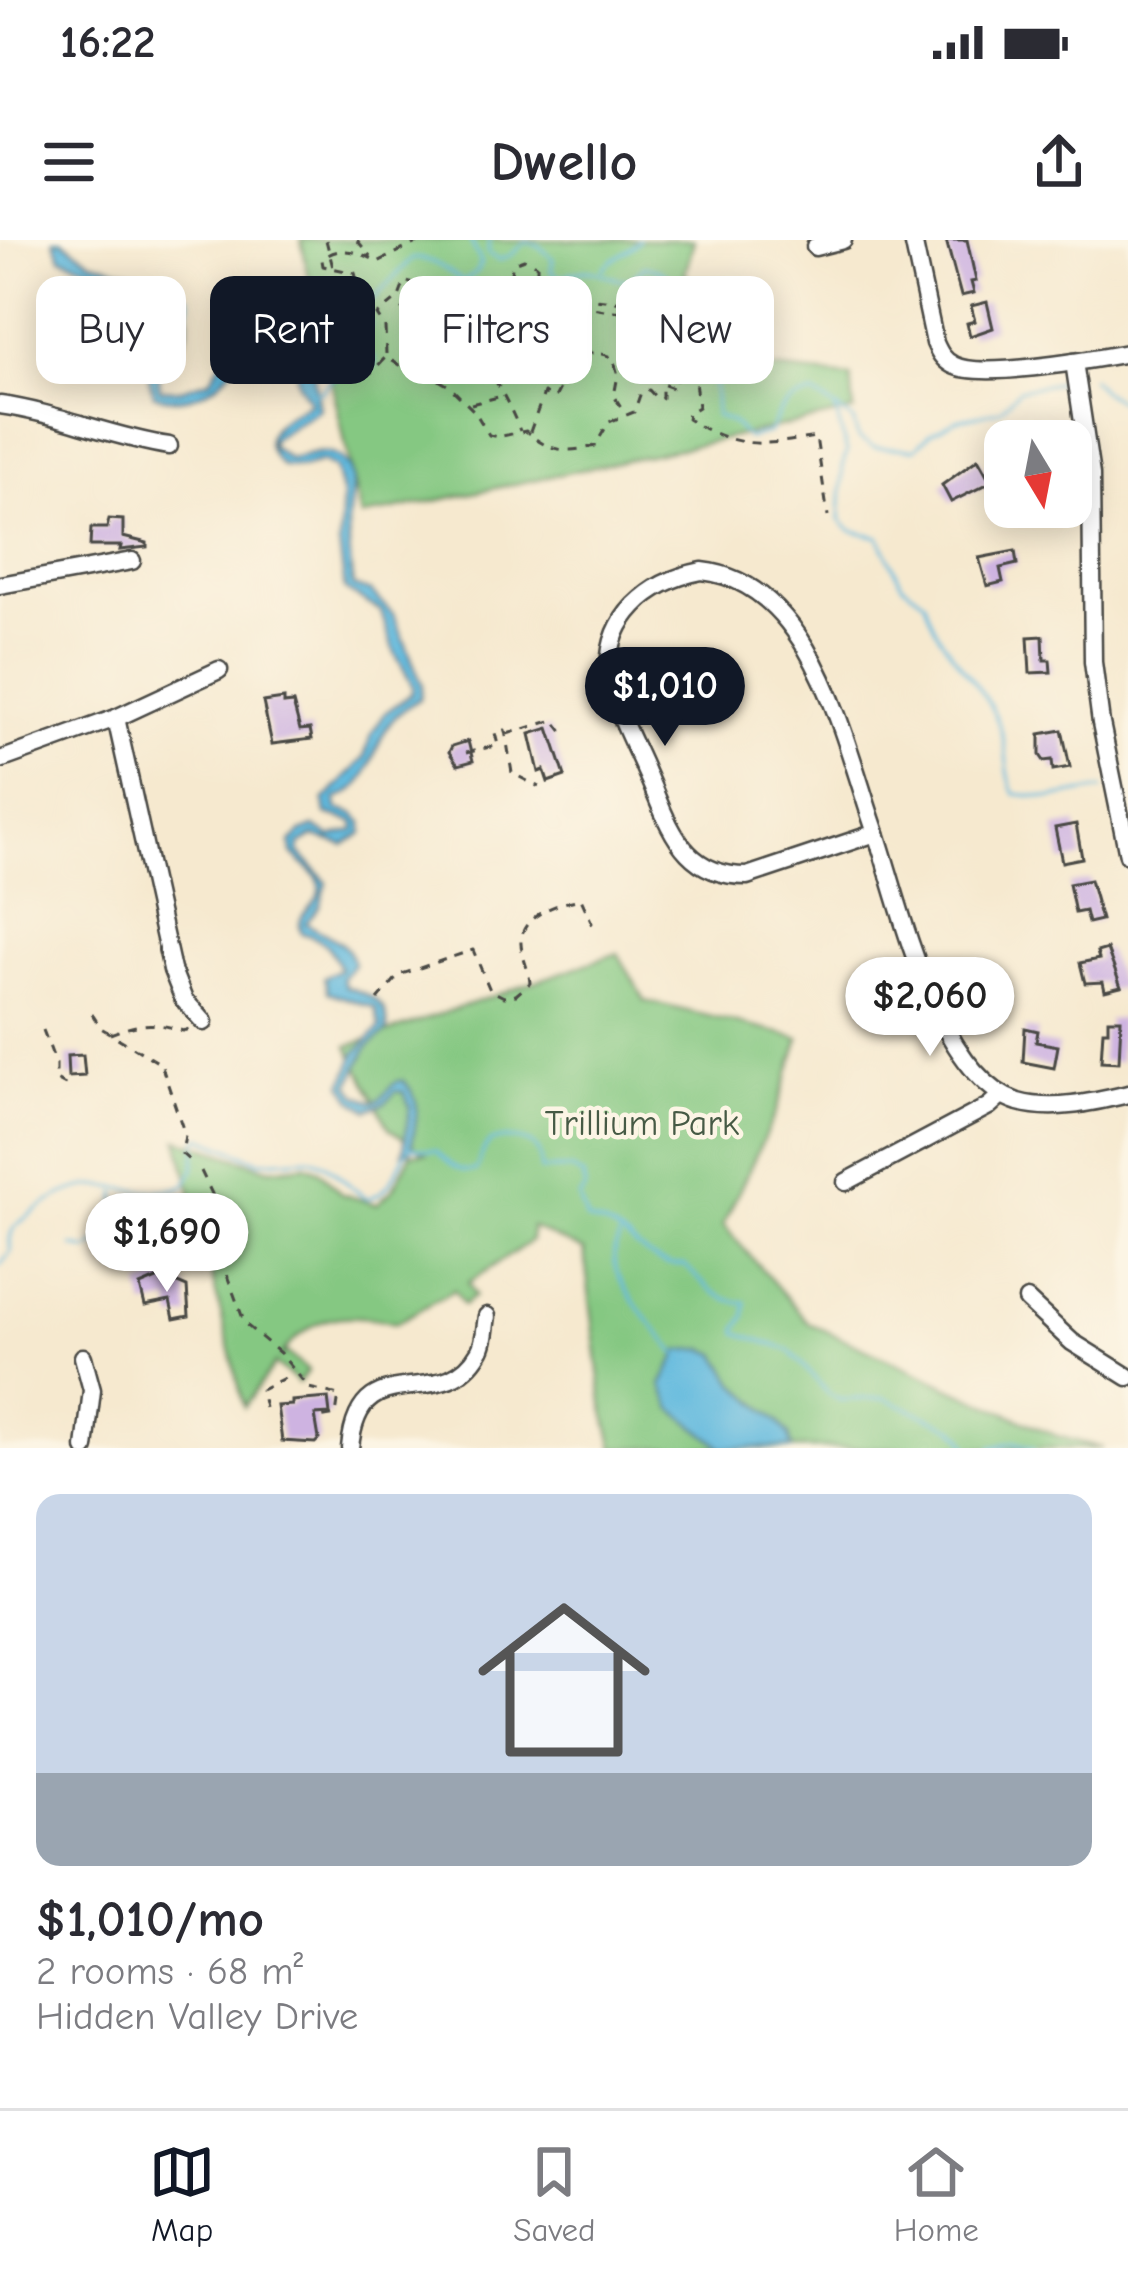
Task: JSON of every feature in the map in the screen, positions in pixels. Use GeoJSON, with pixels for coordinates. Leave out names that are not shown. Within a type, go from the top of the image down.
{"type":"FeatureCollection","features":[{"type":"Feature","properties":{"kind":"street"},"geometry":{"type":"LineString","coordinates":[[815,247],[843,240]]}},
{"type":"Feature","properties":{"kind":"street"},"geometry":{"type":"LineString","coordinates":[[913,240],[935,343],[948,362],[967,369],[1074,362],[1128,353]]}},
{"type":"Feature","properties":{"kind":"street"},"geometry":{"type":"LineString","coordinates":[[1074,362],[1091,475],[1093,662],[1128,855]]}},
{"type":"Feature","properties":{"kind":"street"},"geometry":{"type":"LineString","coordinates":[[0,405],[122,439],[169,446]]}},
{"type":"Feature","properties":{"kind":"street"},"geometry":{"type":"LineString","coordinates":[[0,585],[128,565]]}},
{"type":"Feature","properties":{"kind":"street"},"geometry":{"type":"LineString","coordinates":[[876,833],[747,876],[714,871],[688,853],[665,814],[613,690],[612,642],[634,603],[660,584],[702,571],[743,580],[770,599],[798,632],[814,664],[876,833],[943,1027],[964,1063],[1001,1095],[1040,1106],[1128,1094]]}},
{"type":"Feature","properties":{"kind":"street"},"geometry":{"type":"LineString","coordinates":[[0,760],[116,718],[219,670]]}},
{"type":"Feature","properties":{"kind":"street"},"geometry":{"type":"LineString","coordinates":[[116,718],[172,970],[184,1000],[205,1022]]}},
{"type":"Feature","properties":{"kind":"street"},"geometry":{"type":"LineString","coordinates":[[846,1182],[989,1106],[1001,1095]]}},
{"type":"Feature","properties":{"kind":"street"},"geometry":{"type":"LineString","coordinates":[[1028,1300],[1072,1342],[1128,1376]]}},
{"type":"Feature","properties":{"kind":"street"},"geometry":{"type":"LineString","coordinates":[[350,1448],[358,1407],[375,1394],[442,1382],[463,1371],[481,1350],[487,1316]]}},
{"type":"Feature","properties":{"kind":"street"},"geometry":{"type":"LineString","coordinates":[[83,1357],[92,1390],[85,1448]]}},
{"type":"Feature","properties":{"kind":"path"},"geometry":{"type":"LineString","coordinates":[[326,240],[334,276]]}},
{"type":"Feature","properties":{"kind":"path"},"geometry":{"type":"LineString","coordinates":[[357,240],[370,257]]}},
{"type":"Feature","properties":{"kind":"path"},"geometry":{"type":"LineString","coordinates":[[328,253],[341,249],[378,262],[422,240]]}},
{"type":"Feature","properties":{"kind":"path"},"geometry":{"type":"LineString","coordinates":[[510,276],[513,263],[524,259],[537,265],[537,276]]}},
{"type":"Feature","properties":{"kind":"path"},"geometry":{"type":"LineString","coordinates":[[331,268],[356,276]]}},
{"type":"Feature","properties":{"kind":"path"},"geometry":{"type":"LineString","coordinates":[[375,372],[386,358],[384,323],[377,315],[399,297]]}},
{"type":"Feature","properties":{"kind":"path"},"geometry":{"type":"LineString","coordinates":[[592,355],[613,358],[618,375],[614,396],[626,415]]}},
{"type":"Feature","properties":{"kind":"path"},"geometry":{"type":"LineString","coordinates":[[386,358],[399,365]]}},
{"type":"Feature","properties":{"kind":"path"},"geometry":{"type":"LineString","coordinates":[[443,384],[469,405],[489,435],[520,431],[556,450],[590,448],[609,422],[634,412],[641,392],[649,389],[658,400],[662,398],[662,384]]}},
{"type":"Feature","properties":{"kind":"path"},"geometry":{"type":"LineString","coordinates":[[495,384],[520,431]]}},
{"type":"Feature","properties":{"kind":"path"},"geometry":{"type":"LineString","coordinates":[[530,434],[540,399],[544,393],[556,396],[559,384]]}},
{"type":"Feature","properties":{"kind":"path"},"geometry":{"type":"LineString","coordinates":[[693,384],[698,402],[686,419],[709,432],[756,446],[816,437],[828,516]]}},
{"type":"Feature","properties":{"kind":"path"},"geometry":{"type":"LineString","coordinates":[[469,405],[502,396]]}},
{"type":"Feature","properties":{"kind":"path"},"geometry":{"type":"LineString","coordinates":[[506,734],[554,720],[564,733]]}},
{"type":"Feature","properties":{"kind":"path"},"geometry":{"type":"LineString","coordinates":[[466,753],[498,745],[495,733],[505,730],[512,773],[539,787]]}},
{"type":"Feature","properties":{"kind":"path"},"geometry":{"type":"LineString","coordinates":[[378,1000],[399,975],[473,950],[490,990],[504,998],[516,994],[530,983],[521,945],[522,933],[532,921],[553,905],[581,899],[592,922],[586,928]]}},
{"type":"Feature","properties":{"kind":"path"},"geometry":{"type":"LineString","coordinates":[[92,1014],[110,1034],[161,1064],[185,1135],[182,1154],[192,1163]]}},
{"type":"Feature","properties":{"kind":"path"},"geometry":{"type":"LineString","coordinates":[[110,1034],[138,1023],[155,1022],[183,1031],[205,1022]]}},
{"type":"Feature","properties":{"kind":"path"},"geometry":{"type":"LineString","coordinates":[[44,1030],[56,1079],[70,1088]]}},
{"type":"Feature","properties":{"kind":"path"},"geometry":{"type":"LineString","coordinates":[[201,1171],[213,1196],[221,1251],[241,1316],[314,1390],[340,1396],[336,1415],[320,1418]]}},
{"type":"Feature","properties":{"kind":"path"},"geometry":{"type":"LineString","coordinates":[[265,1408],[261,1390],[294,1373]]}},
{"type":"Feature","properties":{"kind":"green space"},"geometry":{"type":"Polygon","coordinates":[[[301,240],[694,240],[687,276],[616,276],[616,384],[774,384],[774,369],[851,377],[854,411],[361,517],[332,384],[375,384],[375,276],[309,276],[301,240]]]}},
{"type":"Feature","properties":{"kind":"green space","name":"Trillium Park"},"geometry":{"type":"Polygon","coordinates":[[[618,953],[645,1001],[800,1038],[776,1112],[723,1225],[809,1323],[1057,1436],[1103,1448],[614,1448],[603,1404],[584,1251],[531,1227],[531,1241],[468,1283],[475,1295],[464,1305],[454,1290],[396,1323],[347,1317],[305,1331],[280,1357],[286,1352],[308,1371],[298,1383],[275,1364],[244,1407],[178,1139],[270,1169],[306,1165],[319,1170],[341,1194],[377,1204],[393,1189],[411,1154],[425,1153],[389,1128],[348,1046],[618,953]]]}},
{"type":"Feature","properties":{"kind":"water"},"geometry":{"type":"Polygon","coordinates":[[[54,240],[62,240],[92,261],[147,276],[114,276],[61,257],[54,240]]]}},
{"type":"Feature","properties":{"kind":"water"},"geometry":{"type":"Polygon","coordinates":[[[210,380],[216,384],[185,398],[153,394],[150,384],[178,390],[210,380]]]}},
{"type":"Feature","properties":{"kind":"water"},"geometry":{"type":"Polygon","coordinates":[[[299,384],[315,384],[319,409],[272,439],[271,446],[289,459],[319,453],[345,462],[352,479],[348,528],[353,586],[371,592],[394,615],[422,685],[420,698],[400,712],[383,734],[358,786],[336,799],[337,809],[363,822],[363,833],[344,845],[314,836],[300,844],[299,852],[327,883],[320,906],[306,923],[347,949],[354,965],[342,979],[346,987],[382,1006],[387,1021],[387,1031],[367,1048],[350,1084],[373,1102],[402,1080],[414,1096],[417,1112],[411,1151],[403,1153],[410,1107],[404,1092],[396,1091],[385,1103],[368,1110],[353,1100],[343,1084],[356,1053],[380,1027],[375,1008],[328,992],[324,977],[340,969],[327,946],[302,933],[300,925],[320,890],[314,875],[292,853],[291,843],[314,827],[331,837],[355,830],[354,822],[326,814],[324,801],[364,758],[385,713],[411,694],[413,687],[393,649],[381,611],[345,590],[339,545],[342,497],[335,468],[322,461],[304,467],[282,466],[268,445],[273,429],[310,402],[299,384]]]}},
{"type":"Feature","properties":{"kind":"water"},"geometry":{"type":"Polygon","coordinates":[[[705,1349],[717,1354],[736,1384],[778,1421],[792,1448],[723,1448],[673,1409],[662,1385],[680,1350],[705,1349]]]}},
{"type":"Feature","properties":{"kind":"building"},"geometry":{"type":"Polygon","coordinates":[[[946,240],[967,240],[974,293],[961,296],[946,240]]]}},
{"type":"Feature","properties":{"kind":"building"},"geometry":{"type":"Polygon","coordinates":[[[987,302],[993,328],[970,336],[967,323],[975,321],[971,306],[987,302]]]}},
{"type":"Feature","properties":{"kind":"building"},"geometry":{"type":"Polygon","coordinates":[[[978,459],[984,470],[984,486],[951,502],[942,485],[978,459]]]}},
{"type":"Feature","properties":{"kind":"building"},"geometry":{"type":"Polygon","coordinates":[[[109,519],[123,520],[123,537],[147,543],[147,547],[90,546],[91,528],[107,528],[109,519]]]}},
{"type":"Feature","properties":{"kind":"building"},"geometry":{"type":"Polygon","coordinates":[[[1015,551],[1017,564],[1000,568],[1003,582],[987,586],[979,558],[1015,551]]]}},
{"type":"Feature","properties":{"kind":"building"},"geometry":{"type":"Polygon","coordinates":[[[1043,636],[1044,660],[1050,660],[1051,672],[1030,673],[1028,637],[1043,636]]]}},
{"type":"Feature","properties":{"kind":"building"},"geometry":{"type":"Polygon","coordinates":[[[284,699],[284,704],[293,703],[300,730],[310,729],[312,739],[272,744],[263,702],[284,699]]]}},
{"type":"Feature","properties":{"kind":"building"},"geometry":{"type":"Polygon","coordinates":[[[549,728],[565,776],[548,782],[544,770],[539,772],[530,734],[549,728]]]}},
{"type":"Feature","properties":{"kind":"building"},"geometry":{"type":"Polygon","coordinates":[[[1062,730],[1070,767],[1053,770],[1052,760],[1044,761],[1040,755],[1040,734],[1062,730]]]}},
{"type":"Feature","properties":{"kind":"building"},"geometry":{"type":"Polygon","coordinates":[[[468,741],[473,761],[458,765],[449,752],[452,746],[468,741]]]}},
{"type":"Feature","properties":{"kind":"building"},"geometry":{"type":"Polygon","coordinates":[[[1076,824],[1082,858],[1062,862],[1055,828],[1076,824]]]}},
{"type":"Feature","properties":{"kind":"building"},"geometry":{"type":"Polygon","coordinates":[[[1090,880],[1101,920],[1088,923],[1085,911],[1075,913],[1069,884],[1090,880]]]}},
{"type":"Feature","properties":{"kind":"building"},"geometry":{"type":"Polygon","coordinates":[[[1107,949],[1121,987],[1105,991],[1103,982],[1085,983],[1080,963],[1099,959],[1097,952],[1107,949]]]}},
{"type":"Feature","properties":{"kind":"building"},"geometry":{"type":"Polygon","coordinates":[[[1108,1019],[1121,1019],[1119,1062],[1101,1061],[1108,1019]]]}},
{"type":"Feature","properties":{"kind":"building"},"geometry":{"type":"Polygon","coordinates":[[[1025,1028],[1038,1031],[1036,1042],[1058,1046],[1054,1068],[1023,1062],[1025,1028]]]}},
{"type":"Feature","properties":{"kind":"building"},"geometry":{"type":"Polygon","coordinates":[[[83,1055],[85,1076],[68,1077],[67,1056],[83,1055]]]}},
{"type":"Feature","properties":{"kind":"building"},"geometry":{"type":"Polygon","coordinates":[[[173,1272],[175,1282],[187,1287],[189,1316],[174,1319],[170,1301],[145,1306],[140,1286],[173,1272]]]}},
{"type":"Feature","properties":{"kind":"building"},"geometry":{"type":"Polygon","coordinates":[[[328,1398],[330,1414],[315,1415],[319,1439],[315,1443],[282,1441],[277,1406],[328,1398]]]}},
{"type":"Feature","properties":{"kind":"waterway"},"geometry":{"type":"LineString","coordinates":[[314,393],[339,375],[375,365],[374,358],[356,346],[371,324],[347,319],[347,304],[372,301],[412,259],[433,262],[464,281],[481,262],[470,240]]}},
{"type":"Feature","properties":{"kind":"waterway"},"geometry":{"type":"LineString","coordinates":[[489,240],[488,254],[499,260],[525,242],[538,245],[553,259],[551,271],[560,278],[582,270],[629,280],[645,266],[676,282],[712,339],[716,416],[733,423],[747,438],[769,433],[785,406],[815,395],[853,420],[858,438],[874,447],[915,449],[931,433],[957,420],[1000,410],[1019,390],[1066,381]]}},
{"type":"Feature","properties":{"kind":"waterway"},"geometry":{"type":"LineString","coordinates":[[603,269],[639,240]]}},
{"type":"Feature","properties":{"kind":"waterway"},"geometry":{"type":"LineString","coordinates":[[1091,378],[1103,392],[1128,405]]}},
{"type":"Feature","properties":{"kind":"waterway"},"geometry":{"type":"LineString","coordinates":[[835,409],[847,452],[840,520],[850,530],[879,537],[902,584],[925,601],[939,635],[994,712],[1015,794],[1052,798],[1102,789]]}},
{"type":"Feature","properties":{"kind":"waterway"},"geometry":{"type":"LineString","coordinates":[[0,1265],[11,1251],[11,1233],[17,1225],[63,1194],[91,1186],[152,1191],[184,1186],[194,1169],[201,1137],[259,1161],[310,1158],[324,1163],[365,1198],[385,1188],[406,1152]]}},
{"type":"Feature","properties":{"kind":"waterway"},"geometry":{"type":"LineString","coordinates":[[411,1147],[437,1151],[454,1167],[470,1171],[476,1170],[489,1143],[507,1139],[528,1143],[538,1152],[541,1170],[571,1169],[583,1176],[585,1188],[579,1198],[587,1220],[615,1231],[661,1262],[685,1265],[719,1296],[746,1302],[738,1333],[789,1350],[840,1400],[885,1398],[953,1428],[969,1448]]}},
{"type":"Feature","properties":{"kind":"waterway"},"geometry":{"type":"LineString","coordinates":[[73,1246],[87,1250],[113,1234],[117,1193]]}},
{"type":"Feature","properties":{"kind":"waterway"},"geometry":{"type":"LineString","coordinates":[[620,1236],[614,1254],[620,1278],[677,1354]]}},
{"type":"Feature","properties":{"kind":"waterway"},"geometry":{"type":"LineString","coordinates":[[991,1448],[1014,1442],[1034,1448]]}}]}
